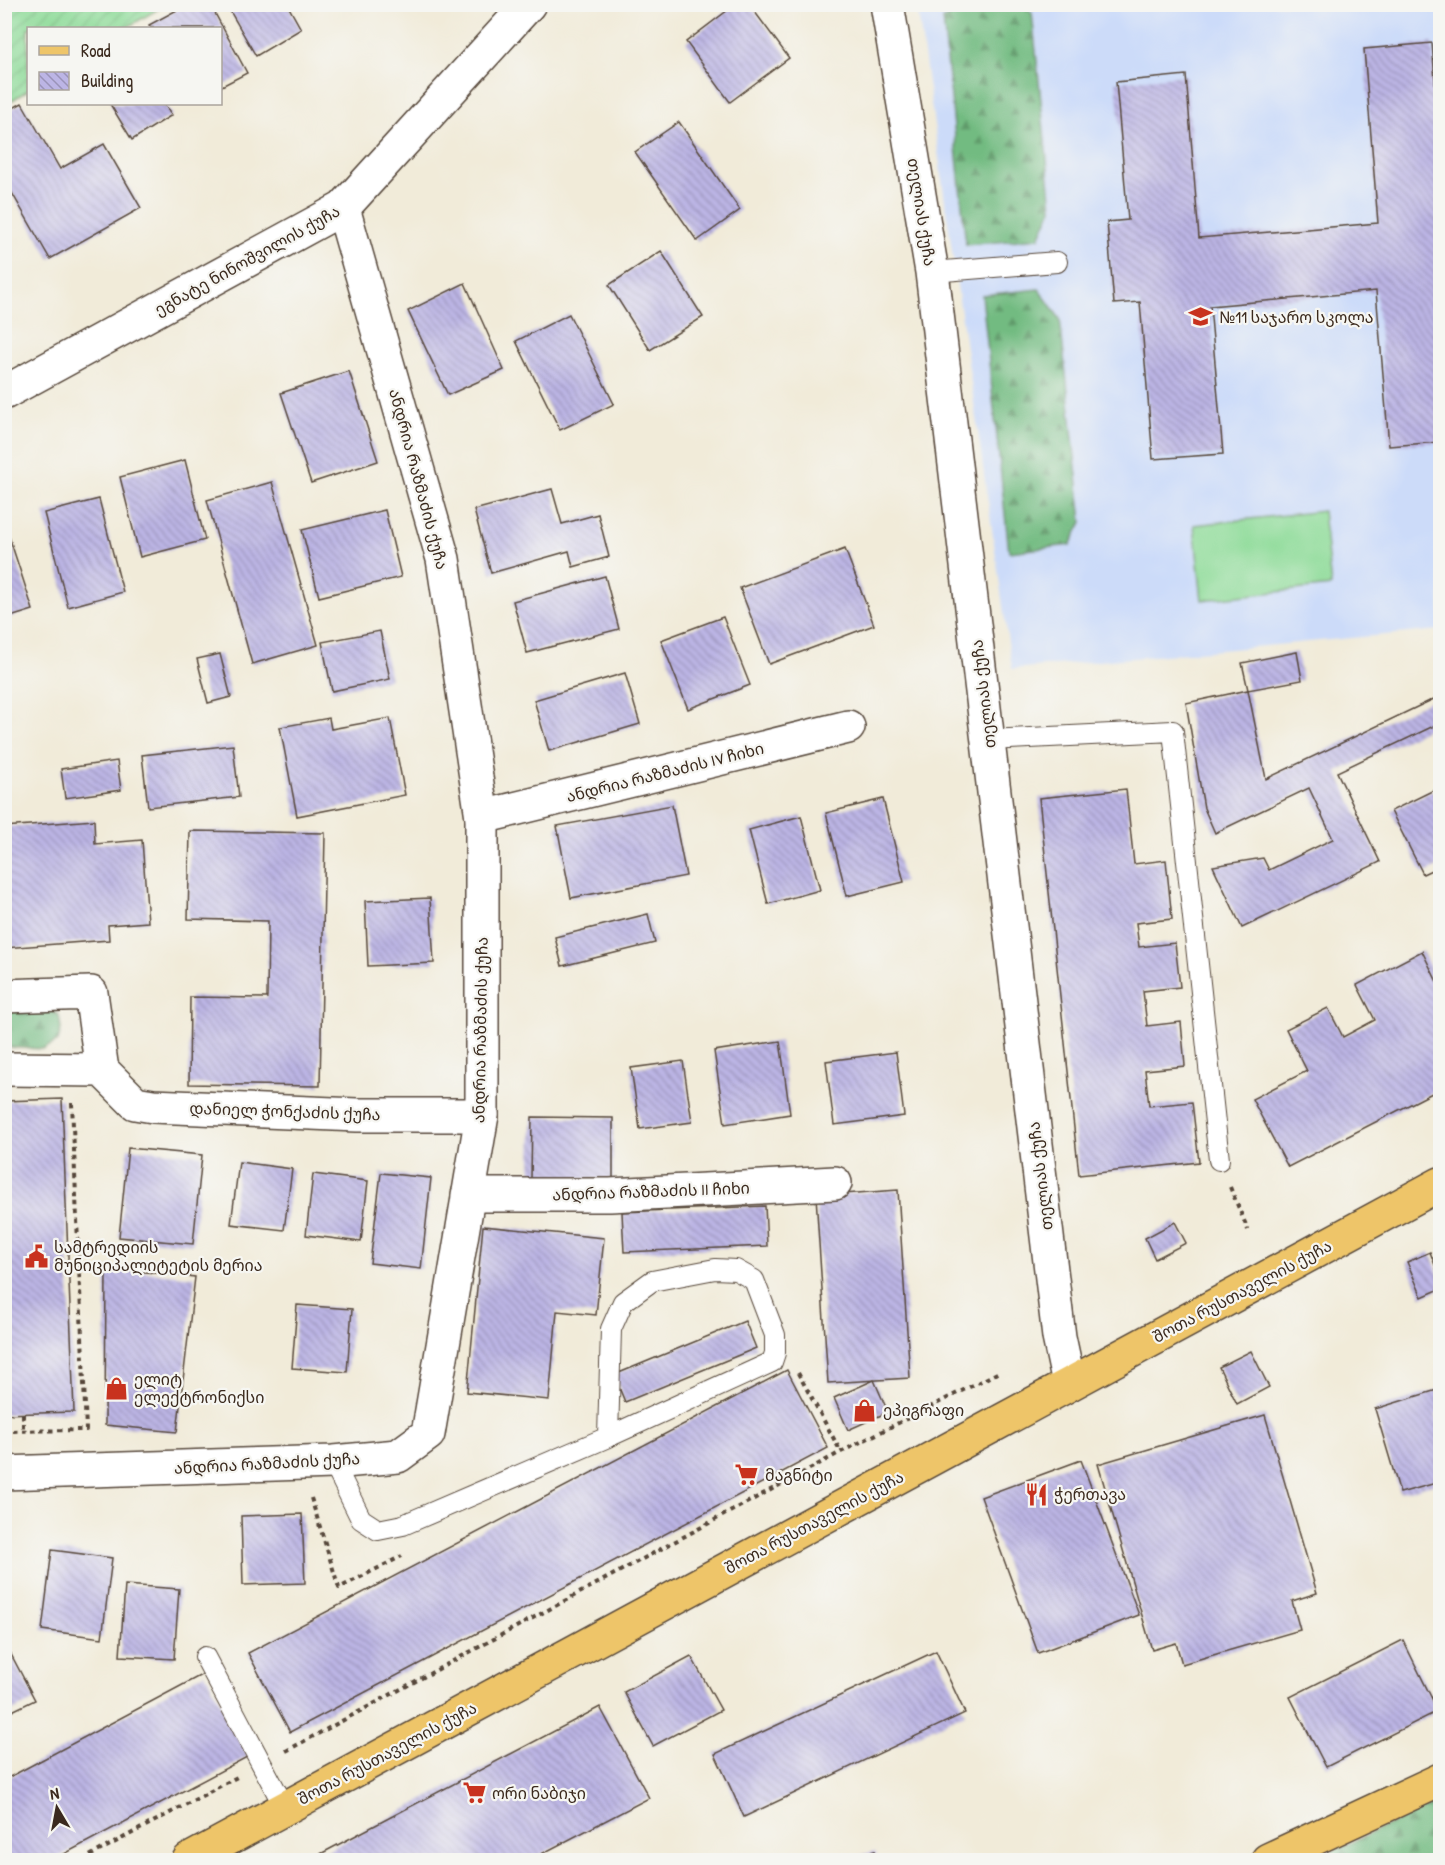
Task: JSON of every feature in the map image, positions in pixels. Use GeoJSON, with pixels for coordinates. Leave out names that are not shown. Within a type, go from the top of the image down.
{"type":"FeatureCollection","features":[{"type":"Feature","properties":{"kind":"main road","name":"შოთა რუსთაველის ქუჩა"},"geometry":{"type":"LineString","coordinates":[[189,1860],[1440,1184]]}},
{"type":"Feature","properties":{"kind":"main road"},"geometry":{"type":"LineString","coordinates":[[1268,1860],[1440,1780]]}},
{"type":"Feature","properties":{"kind":"street","name":"ეგნატე ნინოშვილის ქუჩა"},"geometry":{"type":"LineString","coordinates":[[4,393],[343,208],[529,4]]}},
{"type":"Feature","properties":{"kind":"street","name":"თელიას ქუჩა"},"geometry":{"type":"LineString","coordinates":[[887,4],[932,272],[1058,1325],[1069,1384]]}},
{"type":"Feature","properties":{"kind":"street","name":"ანდრია რაზმაძის ქუჩა"},"geometry":{"type":"LineString","coordinates":[[4,1473],[333,1462],[398,1456],[428,1434],[482,1115],[482,818],[443,560],[343,208]]}},
{"type":"Feature","properties":{"kind":"street","name":"ანდრია რაზმაძის IV ჩიხი"},"geometry":{"type":"LineString","coordinates":[[482,818],[849,727]]}},
{"type":"Feature","properties":{"kind":"street"},"geometry":{"type":"LineString","coordinates":[[4,996],[91,993],[102,1070],[4,1069]]}},
{"type":"Feature","properties":{"kind":"street","name":"დანიელ ჭონქაძის ქუჩა"},"geometry":{"type":"LineString","coordinates":[[102,1070],[135,1103],[144,1105],[357,1115],[482,1115]]}},
{"type":"Feature","properties":{"kind":"street","name":"ანდრია რაზმაძის II ჩიხი"},"geometry":{"type":"LineString","coordinates":[[468,1195],[610,1195],[835,1183]]}},
{"type":"Feature","properties":{"kind":"lane"},"geometry":{"type":"LineString","coordinates":[[932,272],[1057,262]]}},
{"type":"Feature","properties":{"kind":"lane"},"geometry":{"type":"LineString","coordinates":[[988,740],[1173,731],[1219,1160]]}},
{"type":"Feature","properties":{"kind":"lane"},"geometry":{"type":"LineString","coordinates":[[333,1462],[361,1519],[378,1530],[403,1525],[608,1437],[772,1362],[775,1353],[775,1335],[754,1280],[736,1270],[715,1269],[652,1281],[623,1302],[611,1329],[608,1437]]}},
{"type":"Feature","properties":{"kind":"lane"},"geometry":{"type":"LineString","coordinates":[[205,1657],[285,1808]]}},
{"type":"Feature","properties":{"kind":"path"},"geometry":{"type":"LineString","coordinates":[[4,1431],[86,1430],[72,1100]]}},
{"type":"Feature","properties":{"kind":"path"},"geometry":{"type":"LineString","coordinates":[[1219,1160],[1248,1230]]}},
{"type":"Feature","properties":{"kind":"path"},"geometry":{"type":"LineString","coordinates":[[82,1860],[842,1452],[999,1372]]}},
{"type":"Feature","properties":{"kind":"path"},"geometry":{"type":"LineString","coordinates":[[23,1414],[23,1432]]}},
{"type":"Feature","properties":{"kind":"shaded area","name":"№11 საჯარო სკოლა"},"geometry":{"type":"Polygon","coordinates":[[[917,5],[1440,5],[1440,630],[1012,669],[917,5]]]}},
{"type":"Feature","properties":{"kind":"green space"},"geometry":{"type":"Polygon","coordinates":[[[5,4],[165,4],[128,27],[27,27],[27,91],[5,105],[5,4]]]}},
{"type":"Feature","properties":{"kind":"green space"},"geometry":{"type":"Polygon","coordinates":[[[971,5],[1024,5],[1032,13],[1052,209],[1039,238],[966,245],[943,19],[971,5]]]}},
{"type":"Feature","properties":{"kind":"green space"},"geometry":{"type":"Polygon","coordinates":[[[1039,289],[1060,319],[1082,522],[1070,545],[1009,552],[982,295],[1039,289]]]}},
{"type":"Feature","properties":{"kind":"green space"},"geometry":{"type":"Polygon","coordinates":[[[1323,511],[1331,586],[1202,600],[1194,525],[1323,511]]]}},
{"type":"Feature","properties":{"kind":"green space"},"geometry":{"type":"Polygon","coordinates":[[[38,1003],[59,1015],[61,1029],[58,1041],[44,1049],[5,1047],[4,1008],[38,1003]]]}},
{"type":"Feature","properties":{"kind":"green space"},"geometry":{"type":"Polygon","coordinates":[[[1440,1801],[1440,1860],[1314,1860],[1440,1801]]]}},
{"type":"Feature","properties":{"kind":"building"},"geometry":{"type":"Polygon","coordinates":[[[188,4],[210,4],[247,73],[222,86],[222,27],[150,27],[149,25],[188,4]]]}},
{"type":"Feature","properties":{"kind":"building"},"geometry":{"type":"Polygon","coordinates":[[[226,4],[287,4],[301,29],[256,56],[226,4]]]}},
{"type":"Feature","properties":{"kind":"building"},"geometry":{"type":"Polygon","coordinates":[[[736,4],[749,4],[789,58],[730,102],[686,42],[736,4]]]}},
{"type":"Feature","properties":{"kind":"building"},"geometry":{"type":"Polygon","coordinates":[[[1432,43],[1440,143],[1440,442],[1389,446],[1376,291],[1210,306],[1223,454],[1153,459],[1140,302],[1114,304],[1107,222],[1128,220],[1116,82],[1186,75],[1199,238],[1378,223],[1364,49],[1432,43]]]}},
{"type":"Feature","properties":{"kind":"building"},"geometry":{"type":"Polygon","coordinates":[[[22,103],[60,169],[104,144],[141,208],[50,259],[12,193],[4,197],[4,113],[22,103]]]}},
{"type":"Feature","properties":{"kind":"building"},"geometry":{"type":"Polygon","coordinates":[[[111,105],[165,105],[172,115],[132,140],[111,105]]]}},
{"type":"Feature","properties":{"kind":"building"},"geometry":{"type":"Polygon","coordinates":[[[679,122],[740,210],[697,241],[635,152],[679,122]]]}},
{"type":"Feature","properties":{"kind":"building"},"geometry":{"type":"Polygon","coordinates":[[[661,251],[703,317],[650,350],[609,285],[661,251]]]}},
{"type":"Feature","properties":{"kind":"building"},"geometry":{"type":"Polygon","coordinates":[[[465,283],[504,370],[448,395],[408,311],[465,283]]]}},
{"type":"Feature","properties":{"kind":"building"},"geometry":{"type":"Polygon","coordinates":[[[569,314],[614,404],[560,430],[516,341],[569,314]]]}},
{"type":"Feature","properties":{"kind":"building"},"geometry":{"type":"Polygon","coordinates":[[[349,371],[378,461],[311,483],[281,393],[349,371]]]}},
{"type":"Feature","properties":{"kind":"building"},"geometry":{"type":"Polygon","coordinates":[[[185,460],[205,540],[140,557],[120,477],[185,460]]]}},
{"type":"Feature","properties":{"kind":"building"},"geometry":{"type":"Polygon","coordinates":[[[272,482],[318,645],[252,664],[207,500],[272,482]]]}},
{"type":"Feature","properties":{"kind":"building"},"geometry":{"type":"Polygon","coordinates":[[[552,489],[562,524],[598,514],[609,557],[573,567],[569,551],[491,573],[474,510],[552,489]]]}},
{"type":"Feature","properties":{"kind":"building"},"geometry":{"type":"Polygon","coordinates":[[[99,499],[123,592],[68,607],[44,513],[99,499]]]}},
{"type":"Feature","properties":{"kind":"building"},"geometry":{"type":"Polygon","coordinates":[[[385,510],[401,577],[319,597],[302,530],[385,510]]]}},
{"type":"Feature","properties":{"kind":"building"},"geometry":{"type":"Polygon","coordinates":[[[4,521],[33,610],[4,619],[4,521]]]}},
{"type":"Feature","properties":{"kind":"building"},"geometry":{"type":"Polygon","coordinates":[[[845,549],[874,625],[769,664],[740,588],[845,549]]]}},
{"type":"Feature","properties":{"kind":"building"},"geometry":{"type":"Polygon","coordinates":[[[605,576],[619,629],[527,653],[513,601],[605,576]]]}},
{"type":"Feature","properties":{"kind":"building"},"geometry":{"type":"Polygon","coordinates":[[[723,617],[750,685],[688,709],[661,640],[723,617]]]}},
{"type":"Feature","properties":{"kind":"building"},"geometry":{"type":"Polygon","coordinates":[[[380,631],[390,679],[332,691],[322,642],[380,631]]]}},
{"type":"Feature","properties":{"kind":"building"},"geometry":{"type":"Polygon","coordinates":[[[1297,652],[1302,680],[1248,690],[1242,663],[1297,652]]]}},
{"type":"Feature","properties":{"kind":"building"},"geometry":{"type":"Polygon","coordinates":[[[220,654],[231,697],[208,703],[197,659],[220,654]]]}},
{"type":"Feature","properties":{"kind":"building"},"geometry":{"type":"Polygon","coordinates":[[[625,673],[640,724],[549,751],[534,700],[625,673]]]}},
{"type":"Feature","properties":{"kind":"building"},"geometry":{"type":"Polygon","coordinates":[[[1248,690],[1266,779],[1440,696],[1440,723],[1337,772],[1380,862],[1242,928],[1213,866],[1263,858],[1269,870],[1333,839],[1309,788],[1215,833],[1204,808],[1186,703],[1248,690]]]}},
{"type":"Feature","properties":{"kind":"building"},"geometry":{"type":"Polygon","coordinates":[[[329,718],[331,729],[390,718],[405,795],[297,816],[280,727],[329,718]]]}},
{"type":"Feature","properties":{"kind":"building"},"geometry":{"type":"Polygon","coordinates":[[[233,745],[239,797],[148,807],[142,755],[233,745]]]}},
{"type":"Feature","properties":{"kind":"building"},"geometry":{"type":"Polygon","coordinates":[[[117,761],[121,790],[65,798],[61,769],[117,761]]]}},
{"type":"Feature","properties":{"kind":"building"},"geometry":{"type":"Polygon","coordinates":[[[1440,787],[1440,866],[1423,874],[1391,811],[1440,787]]]}},
{"type":"Feature","properties":{"kind":"building"},"geometry":{"type":"Polygon","coordinates":[[[1126,789],[1134,864],[1166,860],[1172,919],[1136,923],[1139,947],[1175,943],[1180,987],[1143,991],[1147,1026],[1181,1022],[1185,1066],[1145,1070],[1149,1106],[1192,1102],[1199,1162],[1079,1175],[1039,798],[1126,789]]]}},
{"type":"Feature","properties":{"kind":"building"},"geometry":{"type":"Polygon","coordinates":[[[883,799],[904,882],[847,896],[826,813],[883,799]]]}},
{"type":"Feature","properties":{"kind":"building"},"geometry":{"type":"Polygon","coordinates":[[[672,805],[686,876],[571,898],[557,826],[672,805]]]}},
{"type":"Feature","properties":{"kind":"building"},"geometry":{"type":"Polygon","coordinates":[[[801,816],[820,890],[768,904],[749,830],[801,816]]]}},
{"type":"Feature","properties":{"kind":"building"},"geometry":{"type":"Polygon","coordinates":[[[94,820],[95,844],[142,840],[148,922],[108,925],[109,940],[4,948],[4,827],[94,820]]]}},
{"type":"Feature","properties":{"kind":"building"},"geometry":{"type":"Polygon","coordinates":[[[190,831],[325,833],[320,1086],[189,1084],[190,997],[267,998],[268,921],[188,919],[190,831]]]}},
{"type":"Feature","properties":{"kind":"building"},"geometry":{"type":"Polygon","coordinates":[[[430,898],[434,963],[368,966],[365,901],[430,898]]]}},
{"type":"Feature","properties":{"kind":"building"},"geometry":{"type":"Polygon","coordinates":[[[648,914],[655,943],[562,966],[555,937],[648,914]]]}},
{"type":"Feature","properties":{"kind":"building"},"geometry":{"type":"Polygon","coordinates":[[[1422,951],[1440,988],[1440,1089],[1288,1167],[1252,1099],[1307,1071],[1286,1029],[1328,1008],[1343,1037],[1375,1020],[1357,985],[1422,951]]]}},
{"type":"Feature","properties":{"kind":"building"},"geometry":{"type":"Polygon","coordinates":[[[780,1041],[790,1114],[725,1124],[714,1051],[780,1041]]]}},
{"type":"Feature","properties":{"kind":"building"},"geometry":{"type":"Polygon","coordinates":[[[896,1052],[904,1116],[834,1125],[826,1061],[896,1052]]]}},
{"type":"Feature","properties":{"kind":"building"},"geometry":{"type":"Polygon","coordinates":[[[683,1061],[692,1122],[640,1129],[631,1068],[683,1061]]]}},
{"type":"Feature","properties":{"kind":"building","name":"სამტრედიის მუნიციპალიტეტის მერია"},"geometry":{"type":"Polygon","coordinates":[[[62,1099],[74,1412],[4,1414],[4,1101],[62,1099]]]}},
{"type":"Feature","properties":{"kind":"building"},"geometry":{"type":"Polygon","coordinates":[[[532,1117],[613,1118],[613,1179],[531,1178],[532,1117]]]}},
{"type":"Feature","properties":{"kind":"building"},"geometry":{"type":"Polygon","coordinates":[[[128,1148],[202,1155],[193,1244],[119,1237],[128,1148]]]}},
{"type":"Feature","properties":{"kind":"building"},"geometry":{"type":"Polygon","coordinates":[[[239,1162],[292,1169],[284,1230],[231,1224],[239,1162]]]}},
{"type":"Feature","properties":{"kind":"building"},"geometry":{"type":"Polygon","coordinates":[[[381,1173],[431,1178],[421,1269],[370,1263],[381,1173]]]}},
{"type":"Feature","properties":{"kind":"building"},"geometry":{"type":"Polygon","coordinates":[[[313,1174],[368,1181],[361,1242],[306,1235],[313,1174]]]}},
{"type":"Feature","properties":{"kind":"building"},"geometry":{"type":"Polygon","coordinates":[[[898,1190],[910,1378],[828,1383],[816,1196],[898,1190]]]}},
{"type":"Feature","properties":{"kind":"building"},"geometry":{"type":"Polygon","coordinates":[[[765,1206],[767,1246],[624,1252],[622,1212],[765,1206]]]}},
{"type":"Feature","properties":{"kind":"building"},"geometry":{"type":"Polygon","coordinates":[[[1175,1222],[1186,1243],[1155,1259],[1145,1238],[1175,1222]]]}},
{"type":"Feature","properties":{"kind":"building"},"geometry":{"type":"Polygon","coordinates":[[[483,1226],[604,1238],[596,1315],[557,1311],[549,1400],[467,1392],[483,1226]]]}},
{"type":"Feature","properties":{"kind":"building"},"geometry":{"type":"Polygon","coordinates":[[[1430,1252],[1440,1278],[1440,1289],[1422,1297],[1407,1262],[1430,1252]]]}},
{"type":"Feature","properties":{"kind":"building"},"geometry":{"type":"Polygon","coordinates":[[[106,1268],[195,1277],[177,1432],[105,1425],[106,1268]]]}},
{"type":"Feature","properties":{"kind":"building"},"geometry":{"type":"Polygon","coordinates":[[[297,1305],[352,1309],[347,1372],[292,1368],[297,1305]]]}},
{"type":"Feature","properties":{"kind":"building"},"geometry":{"type":"Polygon","coordinates":[[[745,1321],[756,1348],[625,1402],[614,1375],[745,1321]]]}},
{"type":"Feature","properties":{"kind":"building"},"geometry":{"type":"Polygon","coordinates":[[[1251,1351],[1269,1387],[1237,1404],[1219,1367],[1251,1351]]]}},
{"type":"Feature","properties":{"kind":"building"},"geometry":{"type":"Polygon","coordinates":[[[787,1370],[828,1448],[290,1732],[248,1653],[787,1370]]]}},
{"type":"Feature","properties":{"kind":"building"},"geometry":{"type":"Polygon","coordinates":[[[874,1380],[888,1412],[848,1430],[834,1398],[874,1380]]]}},
{"type":"Feature","properties":{"kind":"building"},"geometry":{"type":"Polygon","coordinates":[[[1440,1389],[1440,1413],[1436,1415],[1440,1431],[1440,1482],[1400,1493],[1375,1409],[1440,1389]]]}},
{"type":"Feature","properties":{"kind":"building"},"geometry":{"type":"Polygon","coordinates":[[[1265,1415],[1317,1593],[1292,1601],[1300,1630],[1182,1664],[1176,1643],[1152,1650],[1098,1464],[1265,1415]]]}},
{"type":"Feature","properties":{"kind":"building"},"geometry":{"type":"Polygon","coordinates":[[[1081,1460],[1139,1615],[1038,1653],[981,1497],[1081,1460]]]}},
{"type":"Feature","properties":{"kind":"building"},"geometry":{"type":"Polygon","coordinates":[[[302,1514],[305,1583],[243,1585],[241,1516],[302,1514]]]}},
{"type":"Feature","properties":{"kind":"building"},"geometry":{"type":"Polygon","coordinates":[[[52,1550],[112,1558],[102,1638],[42,1630],[52,1550]]]}},
{"type":"Feature","properties":{"kind":"building"},"geometry":{"type":"Polygon","coordinates":[[[125,1585],[179,1589],[174,1659],[120,1656],[125,1585]]]}},
{"type":"Feature","properties":{"kind":"building"},"geometry":{"type":"Polygon","coordinates":[[[1403,1640],[1438,1711],[1326,1767],[1290,1697],[1403,1640]]]}},
{"type":"Feature","properties":{"kind":"building"},"geometry":{"type":"Polygon","coordinates":[[[4,1641],[35,1700],[4,1715],[4,1641]]]}},
{"type":"Feature","properties":{"kind":"building"},"geometry":{"type":"Polygon","coordinates":[[[936,1651],[965,1713],[744,1817],[715,1754],[936,1651]]]}},
{"type":"Feature","properties":{"kind":"building"},"geometry":{"type":"Polygon","coordinates":[[[691,1656],[721,1710],[653,1746],[624,1692],[691,1656]]]}},
{"type":"Feature","properties":{"kind":"building"},"geometry":{"type":"Polygon","coordinates":[[[205,1673],[249,1756],[53,1860],[12,1860],[4,1847],[4,1780],[205,1673]]]}},
{"type":"Feature","properties":{"kind":"building"},"geometry":{"type":"Polygon","coordinates":[[[600,1707],[649,1798],[530,1860],[309,1860],[600,1707]]]}},
{"type":"Feature","properties":{"kind":"building"},"geometry":{"type":"Polygon","coordinates":[[[875,1851],[878,1860],[845,1860],[875,1851]]]}},
{"type":"Feature","properties":{"kind":"place","name":"№11 საჯარო სკოლა"},"geometry":{"type":"Point","coordinates":[1201,317]}},
{"type":"Feature","properties":{"kind":"place","name":"სამტრედიის მუნიციპალიტეტის მერია"},"geometry":{"type":"Point","coordinates":[36,1256]}},
{"type":"Feature","properties":{"kind":"place","name":"ელიტ ელექტრონიქსი"},"geometry":{"type":"Point","coordinates":[116,1388]}},
{"type":"Feature","properties":{"kind":"place","name":"ეპიგრაფი"},"geometry":{"type":"Point","coordinates":[865,1410]}},
{"type":"Feature","properties":{"kind":"place","name":"მაგნიტი"},"geometry":{"type":"Point","coordinates":[747,1475]}},
{"type":"Feature","properties":{"kind":"place","name":"ჭერთავა"},"geometry":{"type":"Point","coordinates":[1036,1494]}},
{"type":"Feature","properties":{"kind":"place","name":"ორი ნაბიჯი"},"geometry":{"type":"Point","coordinates":[474,1793]}}]}
